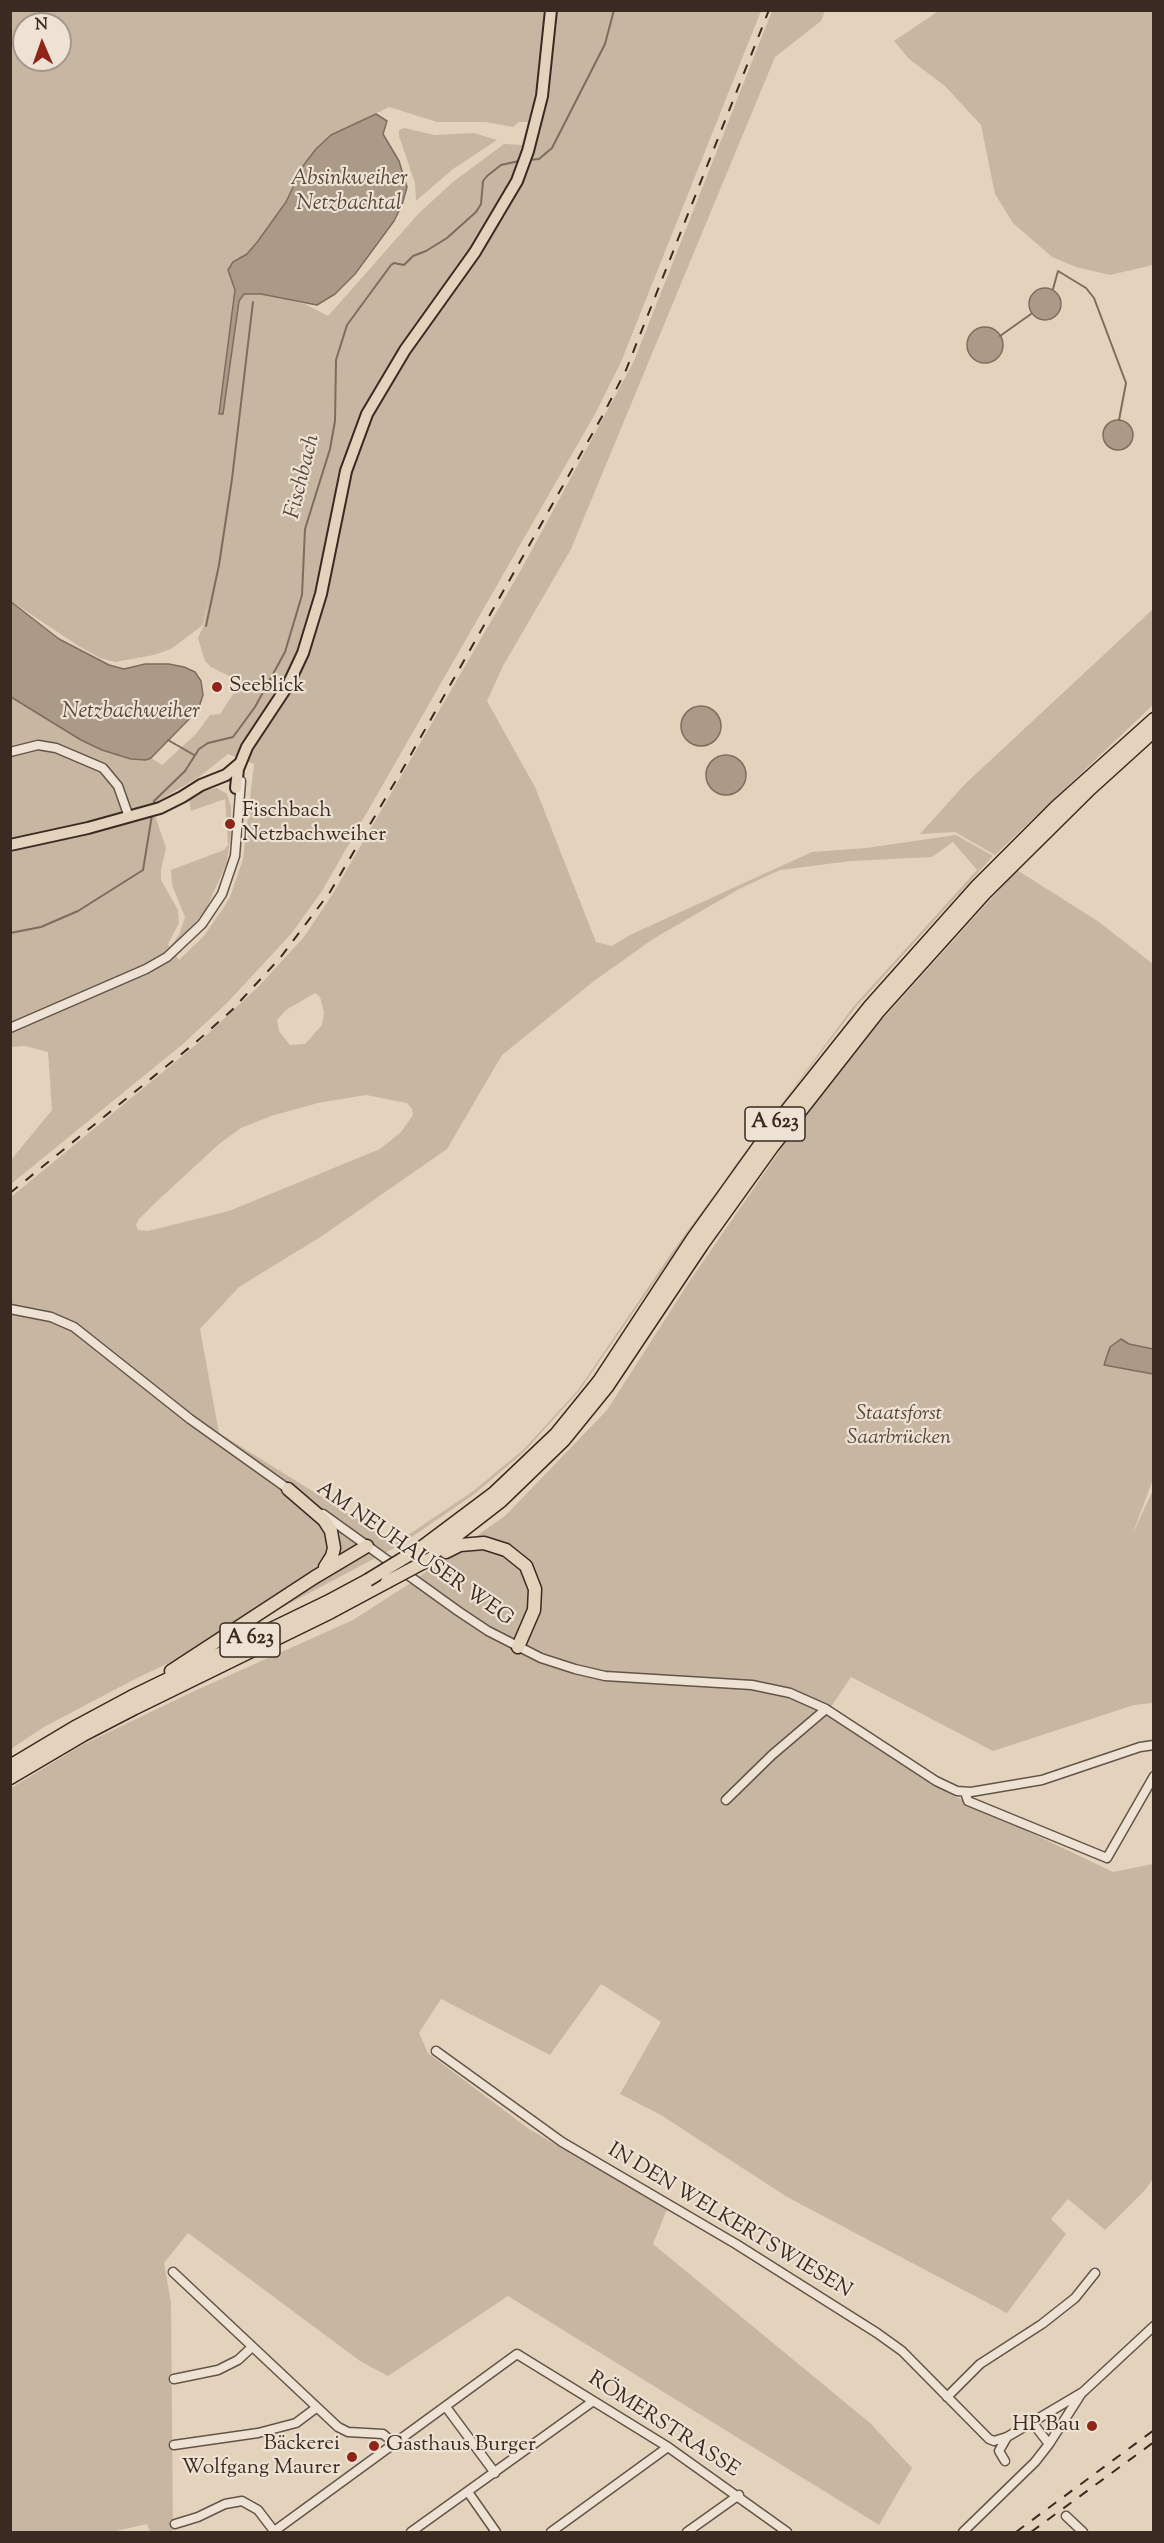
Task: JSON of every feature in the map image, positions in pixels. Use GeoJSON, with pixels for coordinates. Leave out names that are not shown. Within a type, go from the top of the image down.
{"type":"FeatureCollection","features":[{"type":"Feature","properties":{"kind":"highway","name":"A 623"},"geometry":{"type":"LineString","coordinates":[[10,1778],[83,1735],[428,1554],[494,1493],[556,1434],[598,1381],[693,1239],[764,1139],[870,1005],[977,886],[1056,807],[1154,719]]}},
{"type":"Feature","properties":{"kind":"highway","name":"A 623"},"geometry":{"type":"LineString","coordinates":[[10,1766],[76,1726],[131,1697],[327,1602],[370,1585],[387,1582],[501,1501],[564,1440],[607,1387],[702,1245],[773,1146],[878,1012],[985,893],[1090,789],[1154,731]]}},
{"type":"Feature","properties":{"kind":"highway"},"geometry":{"type":"LineString","coordinates":[[288,1489],[324,1520],[331,1531],[334,1548],[332,1556],[315,1577]]}},
{"type":"Feature","properties":{"kind":"highway"},"geometry":{"type":"LineString","coordinates":[[428,1554],[460,1545],[484,1543],[506,1550],[526,1566],[535,1589],[534,1610],[518,1647]]}},
{"type":"Feature","properties":{"kind":"highway"},"geometry":{"type":"LineString","coordinates":[[131,1697],[315,1577],[367,1546]]}},
{"type":"Feature","properties":{"kind":"main road"},"geometry":{"type":"LineString","coordinates":[[236,783],[236,769],[288,685],[303,653],[321,594],[346,471],[367,414],[405,350],[491,227],[510,196],[521,170],[542,96],[551,10]]}},
{"type":"Feature","properties":{"kind":"main road"},"geometry":{"type":"LineString","coordinates":[[236,783],[254,739]]}},
{"type":"Feature","properties":{"kind":"main road"},"geometry":{"type":"LineString","coordinates":[[10,845],[160,808],[201,785],[236,783]]}},
{"type":"Feature","properties":{"kind":"street"},"geometry":{"type":"LineString","coordinates":[[10,752],[38,746],[56,748],[103,768],[118,786],[129,817]]}},
{"type":"Feature","properties":{"kind":"street"},"geometry":{"type":"LineString","coordinates":[[10,1028],[146,969],[167,957],[187,941],[214,908],[230,874],[235,856],[238,808],[236,783]]}},
{"type":"Feature","properties":{"kind":"street","name":"AM NEUHAUSER WEG"},"geometry":{"type":"LineString","coordinates":[[10,1309],[51,1317],[74,1327],[190,1419],[458,1611],[518,1647],[557,1664],[605,1676],[752,1685],[790,1693],[826,1709],[936,1781],[965,1792],[1042,1780],[1140,1747],[1154,1745]]}},
{"type":"Feature","properties":{"kind":"street"},"geometry":{"type":"LineString","coordinates":[[726,1800],[772,1755],[826,1709]]}},
{"type":"Feature","properties":{"kind":"street","name":"AM NEUHAUSER WEG"},"geometry":{"type":"LineString","coordinates":[[965,1792],[968,1801],[1107,1858],[1154,1776]]}},
{"type":"Feature","properties":{"kind":"street","name":"IN DEN WELKERTSWIESEN"},"geometry":{"type":"LineString","coordinates":[[436,2051],[562,2142],[736,2244],[877,2332],[902,2351],[989,2439],[998,2441],[1007,2437]]}},
{"type":"Feature","properties":{"kind":"street"},"geometry":{"type":"LineString","coordinates":[[172,2272],[338,2427],[348,2432],[383,2434],[394,2443]]}},
{"type":"Feature","properties":{"kind":"street"},"geometry":{"type":"LineString","coordinates":[[947,2397],[980,2364],[1042,2324],[1075,2298],[1095,2273]]}},
{"type":"Feature","properties":{"kind":"street"},"geometry":{"type":"LineString","coordinates":[[1005,2461],[999,2451],[1007,2437],[1083,2392],[1154,2326]]}},
{"type":"Feature","properties":{"kind":"street"},"geometry":{"type":"LineString","coordinates":[[174,2379],[218,2370],[238,2360],[252,2347]]}},
{"type":"Feature","properties":{"kind":"street","name":"RÖMERSTRASSE"},"geometry":{"type":"LineString","coordinates":[[446,2408],[517,2354],[668,2447],[788,2532]]}},
{"type":"Feature","properties":{"kind":"street"},"geometry":{"type":"LineString","coordinates":[[963,2532],[1026,2472],[1049,2444],[1083,2392]]}},
{"type":"Feature","properties":{"kind":"street"},"geometry":{"type":"LineString","coordinates":[[411,2532],[592,2402]]}},
{"type":"Feature","properties":{"kind":"street"},"geometry":{"type":"LineString","coordinates":[[174,2445],[258,2433],[296,2423],[316,2408]]}},
{"type":"Feature","properties":{"kind":"street"},"geometry":{"type":"LineString","coordinates":[[175,2524],[198,2517],[225,2504],[242,2501],[258,2510],[274,2532],[394,2443],[446,2408],[495,2473]]}},
{"type":"Feature","properties":{"kind":"street"},"geometry":{"type":"LineString","coordinates":[[1032,2422],[1049,2444]]}},
{"type":"Feature","properties":{"kind":"street"},"geometry":{"type":"LineString","coordinates":[[551,2532],[668,2447]]}},
{"type":"Feature","properties":{"kind":"street"},"geometry":{"type":"LineString","coordinates":[[468,2492],[496,2532]]}},
{"type":"Feature","properties":{"kind":"street"},"geometry":{"type":"LineString","coordinates":[[687,2532],[738,2495]]}},
{"type":"Feature","properties":{"kind":"street"},"geometry":{"type":"LineString","coordinates":[[1066,2516],[1083,2532]]}},
{"type":"Feature","properties":{"kind":"green space"},"geometry":{"type":"Polygon","coordinates":[[[940,10],[1153,11],[1153,265],[1110,275],[1076,267],[1052,257],[1013,223],[995,194],[981,125],[945,86],[909,59],[894,41],[940,10]]]}},
{"type":"Feature","properties":{"kind":"green space"},"geometry":{"type":"Polygon","coordinates":[[[10,11],[761,11],[621,362],[595,414],[322,891],[291,934],[228,1002],[183,1044],[11,1184],[11,1160],[52,1110],[48,1052],[25,1046],[11,1047],[11,697],[102,750],[131,759],[151,758],[162,765],[196,734],[210,715],[220,714],[241,682],[211,667],[205,661],[198,638],[204,625],[208,599],[203,625],[171,649],[154,655],[115,662],[100,658],[11,601],[10,11]],[[389,107],[331,135],[303,166],[286,202],[258,241],[247,254],[232,262],[228,270],[235,290],[223,414],[239,301],[244,294],[261,294],[305,304],[328,316],[419,213],[453,182],[504,144],[522,145],[528,122],[519,122],[513,127],[485,122],[437,122],[389,107]],[[228,754],[199,777],[158,801],[155,816],[166,848],[161,880],[178,910],[179,923],[168,944],[170,947],[179,935],[185,917],[172,885],[171,870],[224,850],[228,845],[225,799],[191,811],[189,799],[205,790],[217,788],[227,794],[231,807],[231,833],[227,863],[206,909],[170,948],[179,960],[203,937],[222,910],[230,897],[243,859],[254,764],[228,754]]]}},
{"type":"Feature","properties":{"kind":"green space"},"geometry":{"type":"Polygon","coordinates":[[[772,11],[825,11],[821,21],[775,57],[571,549],[503,666],[487,701],[535,787],[596,942],[612,946],[630,935],[812,852],[866,848],[956,835],[993,856],[855,1008],[769,1121],[853,1007],[977,870],[953,842],[932,857],[851,861],[780,870],[741,888],[653,939],[594,981],[502,1055],[447,1149],[322,1236],[239,1287],[200,1329],[219,1433],[396,1543],[472,1492],[523,1450],[578,1390],[675,1248],[721,1186],[579,1391],[524,1452],[473,1495],[400,1545],[247,1626],[135,1679],[44,1727],[11,1749],[11,1197],[198,1043],[258,987],[304,937],[332,895],[522,568],[634,361],[772,11]],[[315,993],[286,1010],[277,1020],[279,1031],[290,1045],[305,1044],[322,1025],[324,1013],[320,997],[315,993]],[[366,1095],[318,1103],[271,1116],[241,1128],[219,1144],[153,1205],[139,1219],[136,1225],[138,1230],[148,1231],[229,1211],[380,1149],[401,1132],[413,1115],[407,1103],[366,1095]]]}},
{"type":"Feature","properties":{"kind":"green space"},"geometry":{"type":"Polygon","coordinates":[[[404,128],[435,135],[474,133],[497,140],[453,169],[416,201],[415,183],[399,136],[399,130],[404,128]]]}},
{"type":"Feature","properties":{"kind":"green space"},"geometry":{"type":"Polygon","coordinates":[[[1153,609],[1153,705],[995,855],[955,832],[920,834],[965,784],[1153,609]]]}},
{"type":"Feature","properties":{"kind":"green space","name":"Staatsforst Saarbrücken"},"geometry":{"type":"Polygon","coordinates":[[[1017,870],[1099,922],[1153,964],[1154,1477],[1132,1535],[1153,1490],[1153,1703],[1134,1705],[993,1751],[851,1677],[827,1713],[948,1793],[1113,1872],[1153,1864],[1153,2179],[1105,2230],[1068,2199],[1051,2219],[1066,2234],[1007,2313],[787,2197],[661,2115],[620,2094],[661,2022],[601,1984],[550,2055],[441,1999],[419,2033],[428,2053],[529,2129],[667,2209],[653,2244],[870,2423],[912,2468],[879,2525],[508,2296],[388,2376],[360,2361],[188,2233],[164,2263],[171,2303],[173,2532],[150,2532],[147,2524],[112,2532],[11,2532],[11,1788],[82,1745],[190,1693],[353,1620],[406,1586],[506,1515],[607,1410],[689,1282],[792,1133],[880,1022],[1017,870]]]}},
{"type":"Feature","properties":{"kind":"water","name":"Absinkweiher Netzbachtal"},"geometry":{"type":"Polygon","coordinates":[[[376,114],[387,121],[383,134],[399,161],[407,187],[394,221],[355,274],[335,294],[317,305],[261,294],[244,294],[239,301],[223,414],[219,414],[235,290],[228,270],[233,262],[247,254],[258,241],[286,202],[303,166],[316,149],[331,135],[376,114]]]}},
{"type":"Feature","properties":{"kind":"water"},"geometry":{"type":"Polygon","coordinates":[[[1045,288],[1057,292],[1061,304],[1057,316],[1045,320],[1033,316],[1029,304],[1033,292],[1045,288]]]}},
{"type":"Feature","properties":{"kind":"water"},"geometry":{"type":"Polygon","coordinates":[[[985,327],[997,333],[1003,345],[997,357],[985,363],[973,357],[967,345],[973,333],[985,327]]]}},
{"type":"Feature","properties":{"kind":"water"},"geometry":{"type":"Polygon","coordinates":[[[1118,420],[1124,421],[1132,429],[1132,441],[1124,449],[1118,450],[1112,449],[1104,441],[1103,435],[1104,429],[1112,421],[1118,420]]]}},
{"type":"Feature","properties":{"kind":"water","name":"Netzbachweiher"},"geometry":{"type":"Polygon","coordinates":[[[10,601],[59,639],[109,665],[124,669],[145,664],[169,664],[195,672],[201,681],[203,695],[198,710],[151,758],[146,760],[131,759],[102,750],[81,740],[11,697],[10,601]]]}},
{"type":"Feature","properties":{"kind":"water"},"geometry":{"type":"Polygon","coordinates":[[[701,706],[715,712],[721,726],[715,740],[701,746],[687,740],[681,726],[687,712],[701,706]]]}},
{"type":"Feature","properties":{"kind":"water"},"geometry":{"type":"Polygon","coordinates":[[[726,755],[734,756],[740,761],[745,767],[745,783],[740,789],[734,794],[726,795],[718,794],[712,789],[707,783],[706,775],[707,767],[712,761],[718,756],[726,755]]]}},
{"type":"Feature","properties":{"kind":"water"},"geometry":{"type":"Polygon","coordinates":[[[1121,1339],[1129,1344],[1153,1349],[1153,1374],[1104,1365],[1110,1347],[1121,1339]]]}},
{"type":"Feature","properties":{"kind":"waterway","name":"Fischbach"},"geometry":{"type":"LineString","coordinates":[[528,160],[539,159],[552,148],[605,44],[614,10]]}},
{"type":"Feature","properties":{"kind":"waterway","name":"Fischbach"},"geometry":{"type":"LineString","coordinates":[[154,806],[154,801],[185,771],[199,749],[208,743],[233,737],[255,707],[285,652],[302,595],[305,529],[330,449],[335,421],[336,360],[347,325],[391,265],[394,263],[404,265],[413,256],[447,238],[476,212],[481,204],[483,181],[487,176],[501,165],[519,161]]}},
{"type":"Feature","properties":{"kind":"waterway"},"geometry":{"type":"LineString","coordinates":[[1053,289],[1058,271],[1086,288],[1094,298],[1126,383],[1119,420]]}},
{"type":"Feature","properties":{"kind":"waterway"},"geometry":{"type":"LineString","coordinates":[[206,626],[219,565],[232,479],[253,302]]}},
{"type":"Feature","properties":{"kind":"waterway"},"geometry":{"type":"LineString","coordinates":[[1000,336],[1031,314]]}},
{"type":"Feature","properties":{"kind":"waterway"},"geometry":{"type":"LineString","coordinates":[[168,740],[194,755]]}},
{"type":"Feature","properties":{"kind":"waterway","name":"Fischbach"},"geometry":{"type":"LineString","coordinates":[[10,933],[41,927],[78,911],[143,870],[152,815]]}},
{"type":"Feature","properties":{"kind":"railway"},"geometry":{"type":"LineString","coordinates":[[10,1193],[195,1043],[232,1010],[280,958],[330,892],[401,772],[604,413],[626,370],[769,10]]}},
{"type":"Feature","properties":{"kind":"railway"},"geometry":{"type":"LineString","coordinates":[[1016,2532],[1154,2430]]}},
{"type":"Feature","properties":{"kind":"railway"},"geometry":{"type":"LineString","coordinates":[[1031,2532],[1154,2442]]}},
{"type":"Feature","properties":{"kind":"place","name":"Seeblick"},"geometry":{"type":"Point","coordinates":[217,687]}},
{"type":"Feature","properties":{"kind":"place","name":"Fischbach Netzbachweiher"},"geometry":{"type":"Point","coordinates":[230,824]}},
{"type":"Feature","properties":{"kind":"place","name":"HP Bau"},"geometry":{"type":"Point","coordinates":[1092,2426]}},
{"type":"Feature","properties":{"kind":"place","name":"Gasthaus Burger"},"geometry":{"type":"Point","coordinates":[374,2446]}},
{"type":"Feature","properties":{"kind":"place","name":"Bäckerei Wolfgang Maurer"},"geometry":{"type":"Point","coordinates":[352,2457]}}]}
